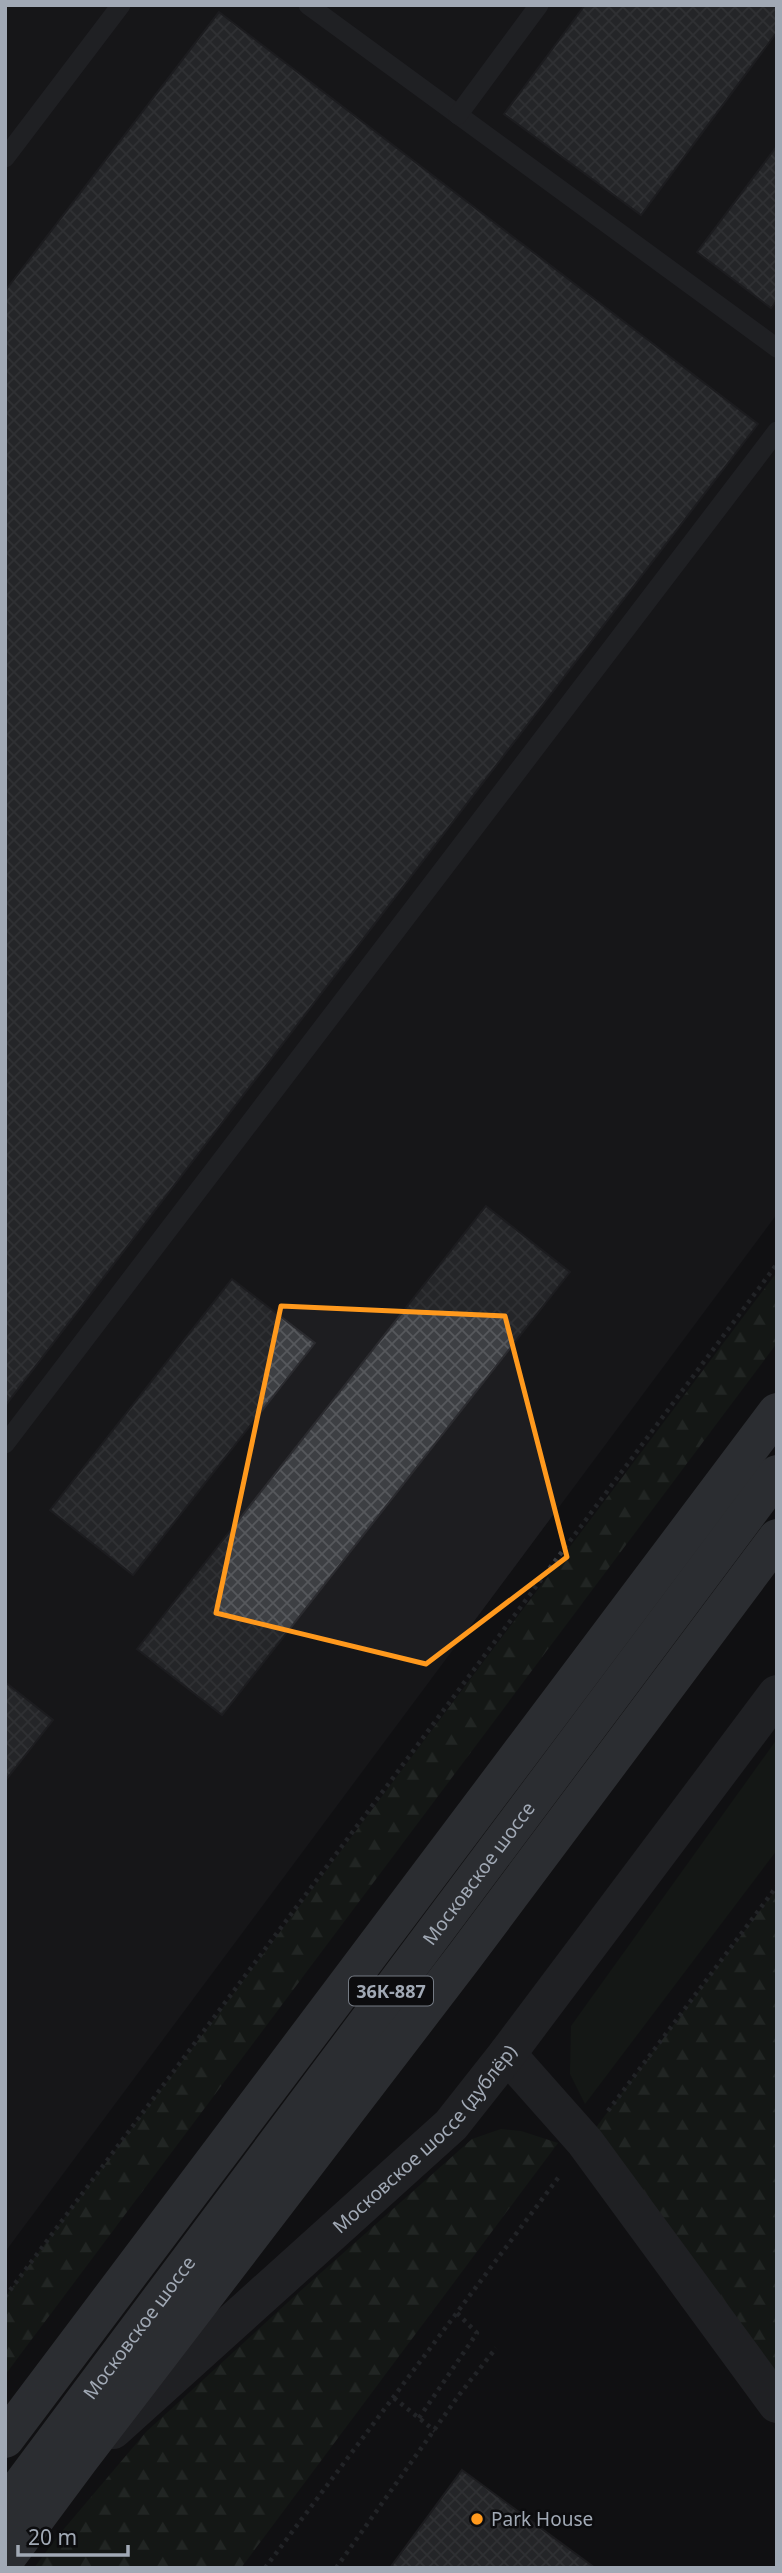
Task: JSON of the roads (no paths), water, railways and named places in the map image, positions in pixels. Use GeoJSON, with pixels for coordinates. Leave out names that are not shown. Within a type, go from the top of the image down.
{"type":"FeatureCollection","features":[{"type":"Feature","properties":{"kind":"main road","name":"Московское шоссе"},"geometry":{"type":"LineString","coordinates":[[5,2439],[777,1412]]}},
{"type":"Feature","properties":{"kind":"main road","name":"Московское шоссе"},"geometry":{"type":"LineString","coordinates":[[5,2507],[777,1474]]}},
{"type":"Feature","properties":{"kind":"main road","name":"Московское шоссе"},"geometry":{"type":"LineString","coordinates":[[5,2560],[464,1957],[777,1538]]}},
{"type":"Feature","properties":{"kind":"street","name":"Московское шоссе (дублёр)"},"geometry":{"type":"LineString","coordinates":[[5,2522],[141,2406],[451,2124],[507,2054],[777,1694]]}},
{"type":"Feature","properties":{"kind":"street"},"geometry":{"type":"LineString","coordinates":[[507,2054],[585,2142],[777,2404]]}},
{"type":"Feature","properties":{"kind":"lane"},"geometry":{"type":"LineString","coordinates":[[5,158],[121,5]]}},
{"type":"Feature","properties":{"kind":"lane"},"geometry":{"type":"LineString","coordinates":[[308,5],[777,348]]}},
{"type":"Feature","properties":{"kind":"lane"},"geometry":{"type":"LineString","coordinates":[[458,115],[540,5]]}},
{"type":"Feature","properties":{"kind":"lane"},"geometry":{"type":"LineString","coordinates":[[5,1444],[777,430]]}},
{"type":"Feature","properties":{"kind":"place","name":"Park House"},"geometry":{"type":"Point","coordinates":[477,2519]}}]}
